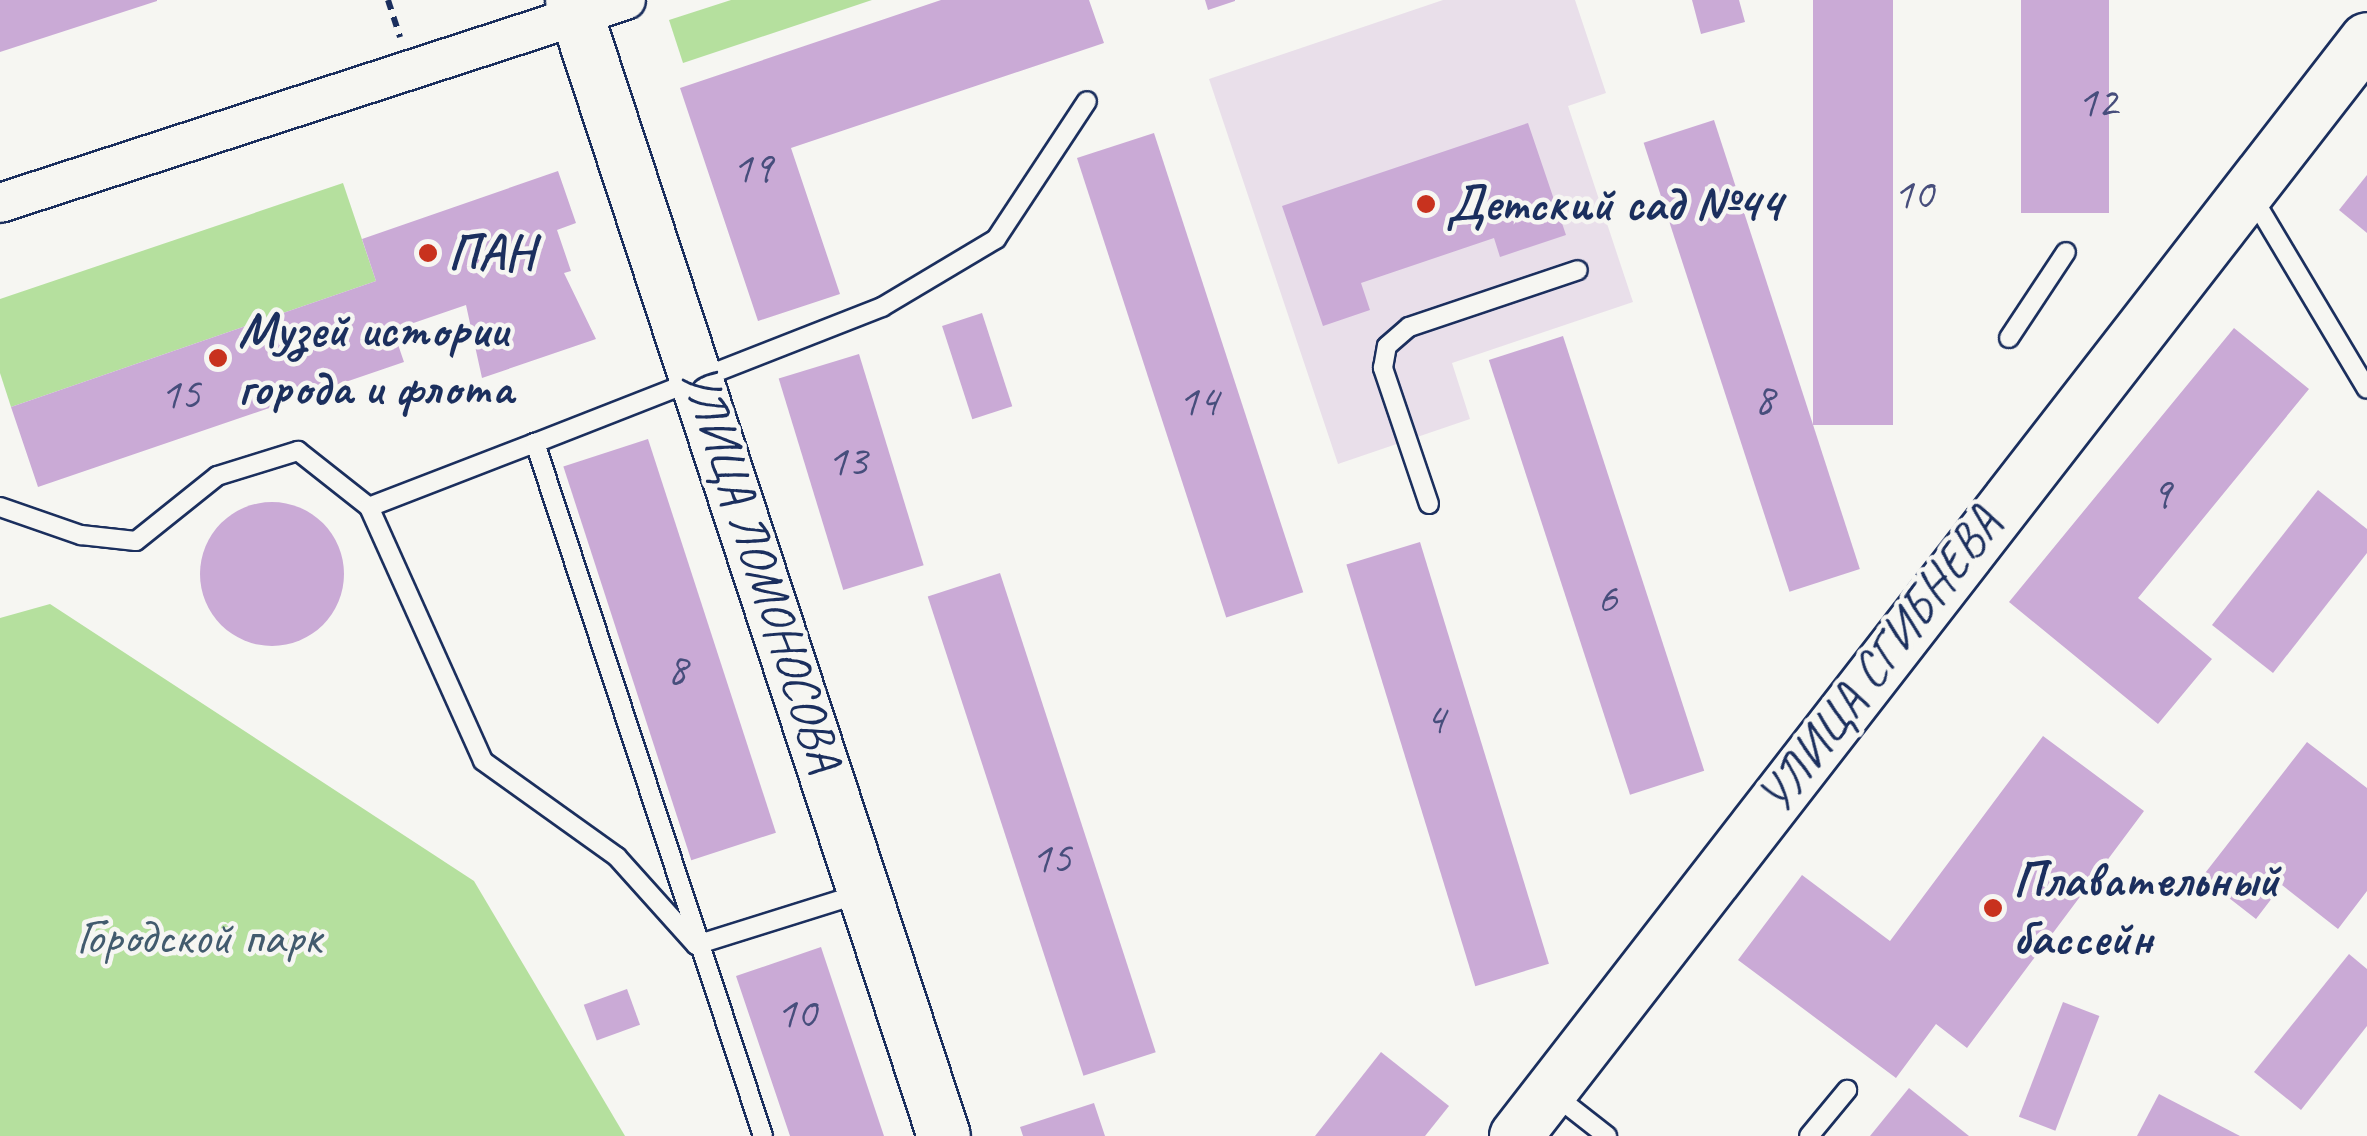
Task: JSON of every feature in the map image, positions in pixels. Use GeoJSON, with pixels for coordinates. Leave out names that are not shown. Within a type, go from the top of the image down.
{"type":"FeatureCollection","features":[{"type":"Feature","properties":{"kind":"street"},"geometry":{"type":"LineString","coordinates":[[0,202],[574,8],[626,0]]}},
{"type":"Feature","properties":{"kind":"street","name":"УЛИЦА ЛОМОНОСОВА"},"geometry":{"type":"LineString","coordinates":[[574,8],[702,379],[944,1136]]}},
{"type":"Feature","properties":{"kind":"street","name":"УЛИЦА СГИБНЕВА"},"geometry":{"type":"LineString","coordinates":[[1516,1136],[2367,39]]}},
{"type":"Feature","properties":{"kind":"lane"},"geometry":{"type":"LineString","coordinates":[[369,507],[882,306],[996,239],[1088,101]]}},
{"type":"Feature","properties":{"kind":"lane"},"geometry":{"type":"LineString","coordinates":[[2248,190],[2367,389]]}},
{"type":"Feature","properties":{"kind":"lane"},"geometry":{"type":"LineString","coordinates":[[2010,338],[2066,252]]}},
{"type":"Feature","properties":{"kind":"lane"},"geometry":{"type":"LineString","coordinates":[[1429,504],[1383,368],[1388,346],[1410,327],[1578,270]]}},
{"type":"Feature","properties":{"kind":"lane"},"geometry":{"type":"LineString","coordinates":[[534,443],[696,945],[762,1136]]}},
{"type":"Feature","properties":{"kind":"lane"},"geometry":{"type":"LineString","coordinates":[[0,507],[81,535],[136,541],[216,476],[298,450],[369,507],[483,761],[617,857],[696,945]]}},
{"type":"Feature","properties":{"kind":"lane"},"geometry":{"type":"LineString","coordinates":[[696,945],[868,892]]}},
{"type":"Feature","properties":{"kind":"lane"},"geometry":{"type":"LineString","coordinates":[[1809,1136],[1847,1090]]}},
{"type":"Feature","properties":{"kind":"lane"},"geometry":{"type":"LineString","coordinates":[[1551,1092],[1608,1136]]}},
{"type":"Feature","properties":{"kind":"shaded area","name":"Детский сад №44"},"geometry":{"type":"Polygon","coordinates":[[[1443,0],[1575,0],[1606,93],[1568,106],[1633,302],[1452,363],[1470,419],[1338,464],[1209,79],[1443,0]]]}},
{"type":"Feature","properties":{"kind":"green space"},"geometry":{"type":"Polygon","coordinates":[[[731,0],[872,0],[683,63],[669,20],[731,0]]]}},
{"type":"Feature","properties":{"kind":"green space"},"geometry":{"type":"Polygon","coordinates":[[[343,183],[376,281],[11,407],[0,373],[0,299],[343,183]]]}},
{"type":"Feature","properties":{"kind":"green space","name":"Городской парк"},"geometry":{"type":"Polygon","coordinates":[[[50,604],[474,881],[625,1136],[0,1136],[0,618],[50,604]]]}},
{"type":"Feature","properties":{"kind":"building"},"geometry":{"type":"Polygon","coordinates":[[[0,0],[157,0],[157,1],[0,52],[0,0]]]}},
{"type":"Feature","properties":{"kind":"building"},"geometry":{"type":"Polygon","coordinates":[[[941,0],[1089,0],[1104,43],[791,148],[840,294],[758,321],[680,88],[941,0]]]}},
{"type":"Feature","properties":{"kind":"building"},"geometry":{"type":"Polygon","coordinates":[[[1205,0],[1235,0],[1235,1],[1208,10],[1205,0]]]}},
{"type":"Feature","properties":{"kind":"building"},"geometry":{"type":"Polygon","coordinates":[[[1692,0],[1739,0],[1745,22],[1701,34],[1692,0]]]}},
{"type":"Feature","properties":{"kind":"building"},"geometry":{"type":"Polygon","coordinates":[[[1813,0],[1893,0],[1893,425],[1813,425],[1813,0]]]}},
{"type":"Feature","properties":{"kind":"building"},"geometry":{"type":"Polygon","coordinates":[[[2021,0],[2109,0],[2109,213],[2021,213],[2021,0]]]}},
{"type":"Feature","properties":{"kind":"building"},"geometry":{"type":"Polygon","coordinates":[[[1714,120],[1860,569],[1789,592],[1644,143],[1714,120]]]}},
{"type":"Feature","properties":{"kind":"building"},"geometry":{"type":"Polygon","coordinates":[[[1528,123],[1566,235],[1500,257],[1494,238],[1361,283],[1370,310],[1323,326],[1282,206],[1528,123]]]}},
{"type":"Feature","properties":{"kind":"building"},"geometry":{"type":"Polygon","coordinates":[[[1154,133],[1303,592],[1226,617],[1077,158],[1154,133]]]}},
{"type":"Feature","properties":{"kind":"building"},"geometry":{"type":"Polygon","coordinates":[[[558,171],[576,223],[557,230],[571,271],[564,273],[596,339],[482,378],[466,305],[393,330],[404,362],[38,487],[11,407],[376,281],[362,239],[558,171]]]}},
{"type":"Feature","properties":{"kind":"building"},"geometry":{"type":"Polygon","coordinates":[[[2367,175],[2367,233],[2339,210],[2367,175]]]}},
{"type":"Feature","properties":{"kind":"building"},"geometry":{"type":"Polygon","coordinates":[[[982,313],[1012,406],[972,419],[942,326],[982,313]]]}},
{"type":"Feature","properties":{"kind":"building"},"geometry":{"type":"Polygon","coordinates":[[[2234,328],[2309,389],[2138,598],[2212,659],[2158,724],[2009,602],[2234,328]]]}},
{"type":"Feature","properties":{"kind":"building"},"geometry":{"type":"Polygon","coordinates":[[[1563,336],[1704,771],[1630,795],[1489,360],[1563,336]]]}},
{"type":"Feature","properties":{"kind":"building"},"geometry":{"type":"Polygon","coordinates":[[[859,354],[924,565],[843,590],[779,379],[859,354]]]}},
{"type":"Feature","properties":{"kind":"building"},"geometry":{"type":"Polygon","coordinates":[[[648,439],[776,833],[691,860],[563,467],[648,439]]]}},
{"type":"Feature","properties":{"kind":"building"},"geometry":{"type":"Polygon","coordinates":[[[2318,490],[2367,529],[2367,553],[2273,673],[2212,625],[2318,490]]]}},
{"type":"Feature","properties":{"kind":"building"},"geometry":{"type":"Polygon","coordinates":[[[272,502],[300,507],[323,523],[339,546],[344,574],[339,602],[323,625],[300,641],[272,646],[244,641],[221,625],[205,602],[200,574],[205,546],[221,523],[244,507],[272,502]]]}},
{"type":"Feature","properties":{"kind":"building"},"geometry":{"type":"Polygon","coordinates":[[[1420,542],[1549,964],[1475,986],[1346,565],[1420,542]]]}},
{"type":"Feature","properties":{"kind":"building"},"geometry":{"type":"Polygon","coordinates":[[[1000,573],[1156,1052],[1083,1076],[928,596],[1000,573]]]}},
{"type":"Feature","properties":{"kind":"building","name":"Плавательный бассейн"},"geometry":{"type":"Polygon","coordinates":[[[2043,736],[2144,811],[1967,1048],[1936,1024],[1896,1078],[1738,960],[1802,875],[1890,941],[2043,736]]]}},
{"type":"Feature","properties":{"kind":"building"},"geometry":{"type":"Polygon","coordinates":[[[2307,742],[2367,788],[2367,891],[2338,929],[2282,885],[2256,919],[2202,877],[2307,742]]]}},
{"type":"Feature","properties":{"kind":"building"},"geometry":{"type":"Polygon","coordinates":[[[821,947],[884,1136],[790,1136],[736,976],[821,947]]]}},
{"type":"Feature","properties":{"kind":"building"},"geometry":{"type":"Polygon","coordinates":[[[2349,954],[2367,969],[2367,1026],[2301,1110],[2254,1072],[2349,954]]]}},
{"type":"Feature","properties":{"kind":"building"},"geometry":{"type":"Polygon","coordinates":[[[627,989],[640,1025],[597,1040],[584,1005],[627,989]]]}},
{"type":"Feature","properties":{"kind":"building"},"geometry":{"type":"Polygon","coordinates":[[[2063,1002],[2099,1016],[2055,1131],[2019,1117],[2063,1002]]]}},
{"type":"Feature","properties":{"kind":"building"},"geometry":{"type":"Polygon","coordinates":[[[1381,1052],[1449,1106],[1425,1136],[1315,1136],[1381,1052]]]}},
{"type":"Feature","properties":{"kind":"building"},"geometry":{"type":"Polygon","coordinates":[[[1909,1088],[1969,1136],[1870,1136],[1909,1088]]]}},
{"type":"Feature","properties":{"kind":"building"},"geometry":{"type":"Polygon","coordinates":[[[2159,1094],[2240,1136],[2137,1136],[2159,1094]]]}},
{"type":"Feature","properties":{"kind":"building"},"geometry":{"type":"Polygon","coordinates":[[[1094,1103],[1105,1136],[1023,1136],[1020,1127],[1094,1103]]]}},
{"type":"Feature","properties":{"kind":"place","name":"Детский сад №44"},"geometry":{"type":"Point","coordinates":[1426,204]}},
{"type":"Feature","properties":{"kind":"place","name":"ПАН"},"geometry":{"type":"Point","coordinates":[428,253]}},
{"type":"Feature","properties":{"kind":"place","name":"Музей истории города и флота"},"geometry":{"type":"Point","coordinates":[218,358]}},
{"type":"Feature","properties":{"kind":"place","name":"Плавательный бассейн"},"geometry":{"type":"Point","coordinates":[1993,908]}}]}
